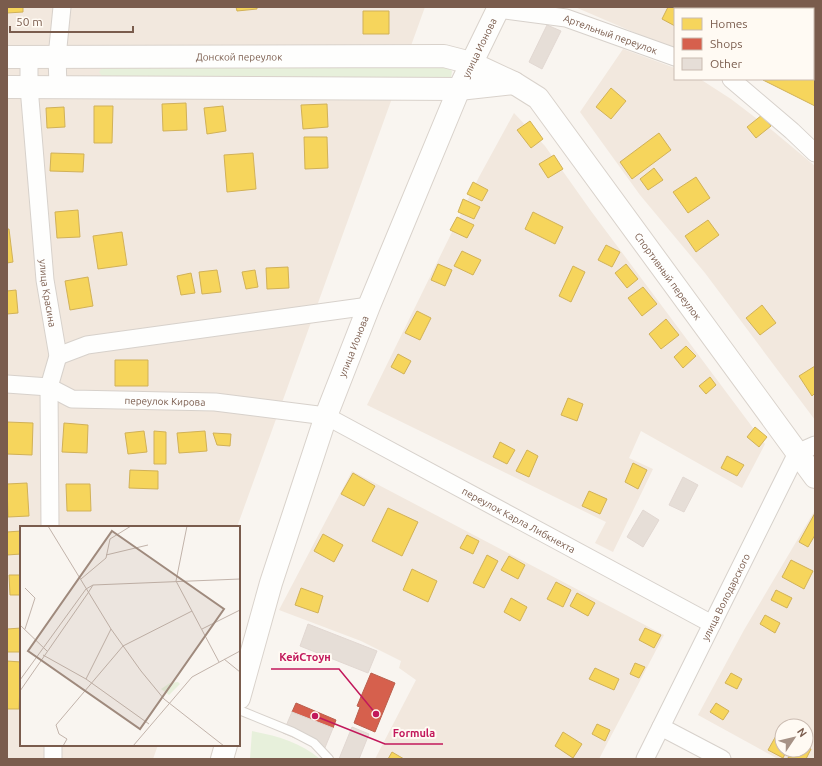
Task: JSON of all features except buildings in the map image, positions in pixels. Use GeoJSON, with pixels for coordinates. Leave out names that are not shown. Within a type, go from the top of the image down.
{"type":"FeatureCollection","features":[{"type":"Feature","properties":{"kind":"main road","name":"улица Ионова"},"geometry":{"type":"LineString","coordinates":[[240,694],[271,583],[326,416],[369,306],[459,89],[498,8]]}},
{"type":"Feature","properties":{"kind":"main road","name":"Донской переулок"},"geometry":{"type":"LineString","coordinates":[[7,57],[444,56],[471,63]]}},
{"type":"Feature","properties":{"kind":"main road","name":"Спортивный переулок"},"geometry":{"type":"LineString","coordinates":[[471,63],[514,83],[538,98],[806,449],[815,477]]}},
{"type":"Feature","properties":{"kind":"main road"},"geometry":{"type":"LineString","coordinates":[[7,87],[58,86],[459,89],[514,83]]}},
{"type":"Feature","properties":{"kind":"main road"},"geometry":{"type":"LineString","coordinates":[[222,759],[226,746]]}},
{"type":"Feature","properties":{"kind":"street"},"geometry":{"type":"LineString","coordinates":[[58,86],[57,57],[62,7]]}},
{"type":"Feature","properties":{"kind":"street","name":"Артельный переулок"},"geometry":{"type":"LineString","coordinates":[[498,8],[566,18],[674,57]]}},
{"type":"Feature","properties":{"kind":"street","name":"улица Красина"},"geometry":{"type":"LineString","coordinates":[[29,58],[29,87],[45,280],[58,356],[49,387],[50,526]]}},
{"type":"Feature","properties":{"kind":"street"},"geometry":{"type":"LineString","coordinates":[[732,80],[792,131],[815,153]]}},
{"type":"Feature","properties":{"kind":"street"},"geometry":{"type":"LineString","coordinates":[[58,356],[87,345],[369,306]]}},
{"type":"Feature","properties":{"kind":"street","name":"переулок Кирова"},"geometry":{"type":"LineString","coordinates":[[7,384],[49,387],[72,399],[215,402],[326,416]]}},
{"type":"Feature","properties":{"kind":"street","name":"переулок Карла Либкнехта"},"geometry":{"type":"LineString","coordinates":[[326,416],[712,624]]}},
{"type":"Feature","properties":{"kind":"street","name":"улица Володарского"},"geometry":{"type":"LineString","coordinates":[[645,759],[712,624],[806,449]]}},
{"type":"Feature","properties":{"kind":"street"},"geometry":{"type":"LineString","coordinates":[[661,727],[722,759]]}},
{"type":"Feature","properties":{"kind":"street"},"geometry":{"type":"LineString","coordinates":[[53,746],[53,759]]}},
{"type":"Feature","properties":{"kind":"lane"},"geometry":{"type":"LineString","coordinates":[[240,710],[307,739],[314,743],[329,759]]}},
{"type":"Feature","properties":{"kind":"shaded area"},"geometry":{"type":"Polygon","coordinates":[[[7,7],[425,7],[237,526],[20,526],[20,746],[158,746],[153,759],[7,759],[7,7]]]}},
{"type":"Feature","properties":{"kind":"shaded area"},"geometry":{"type":"Polygon","coordinates":[[[575,7],[696,7],[674,8],[674,50],[575,7]]]}},
{"type":"Feature","properties":{"kind":"shaded area"},"geometry":{"type":"Polygon","coordinates":[[[623,49],[674,68],[674,80],[702,80],[731,99],[815,166],[815,420],[705,273],[640,195],[580,112],[623,49]]]}},
{"type":"Feature","properties":{"kind":"shaded area"},"geometry":{"type":"Polygon","coordinates":[[[514,113],[545,146],[591,211],[765,444],[742,488],[641,431],[629,458],[653,469],[613,552],[595,543],[606,522],[367,405],[479,177],[514,113]]]}},
{"type":"Feature","properties":{"kind":"shaded area"},"geometry":{"type":"Polygon","coordinates":[[[352,471],[664,635],[599,759],[375,759],[416,680],[399,668],[401,661],[361,641],[279,610],[352,471]]]}},
{"type":"Feature","properties":{"kind":"shaded area"},"geometry":{"type":"Polygon","coordinates":[[[815,510],[815,759],[776,758],[814,758],[814,718],[774,718],[774,757],[698,715],[744,630],[815,510]]]}},
{"type":"Feature","properties":{"kind":"green space"},"geometry":{"type":"Polygon","coordinates":[[[445,67],[452,71],[451,78],[102,76],[99,72],[102,68],[445,67]]]}},
{"type":"Feature","properties":{"kind":"green space"},"geometry":{"type":"Polygon","coordinates":[[[252,731],[288,740],[305,748],[320,759],[250,759],[252,731]]]}},
{"type":"Feature","properties":{"kind":"place","name":"КейСтоун"},"geometry":{"type":"Point","coordinates":[376,714]}},
{"type":"Feature","properties":{"kind":"place","name":"Formula"},"geometry":{"type":"Point","coordinates":[315,716]}}]}
